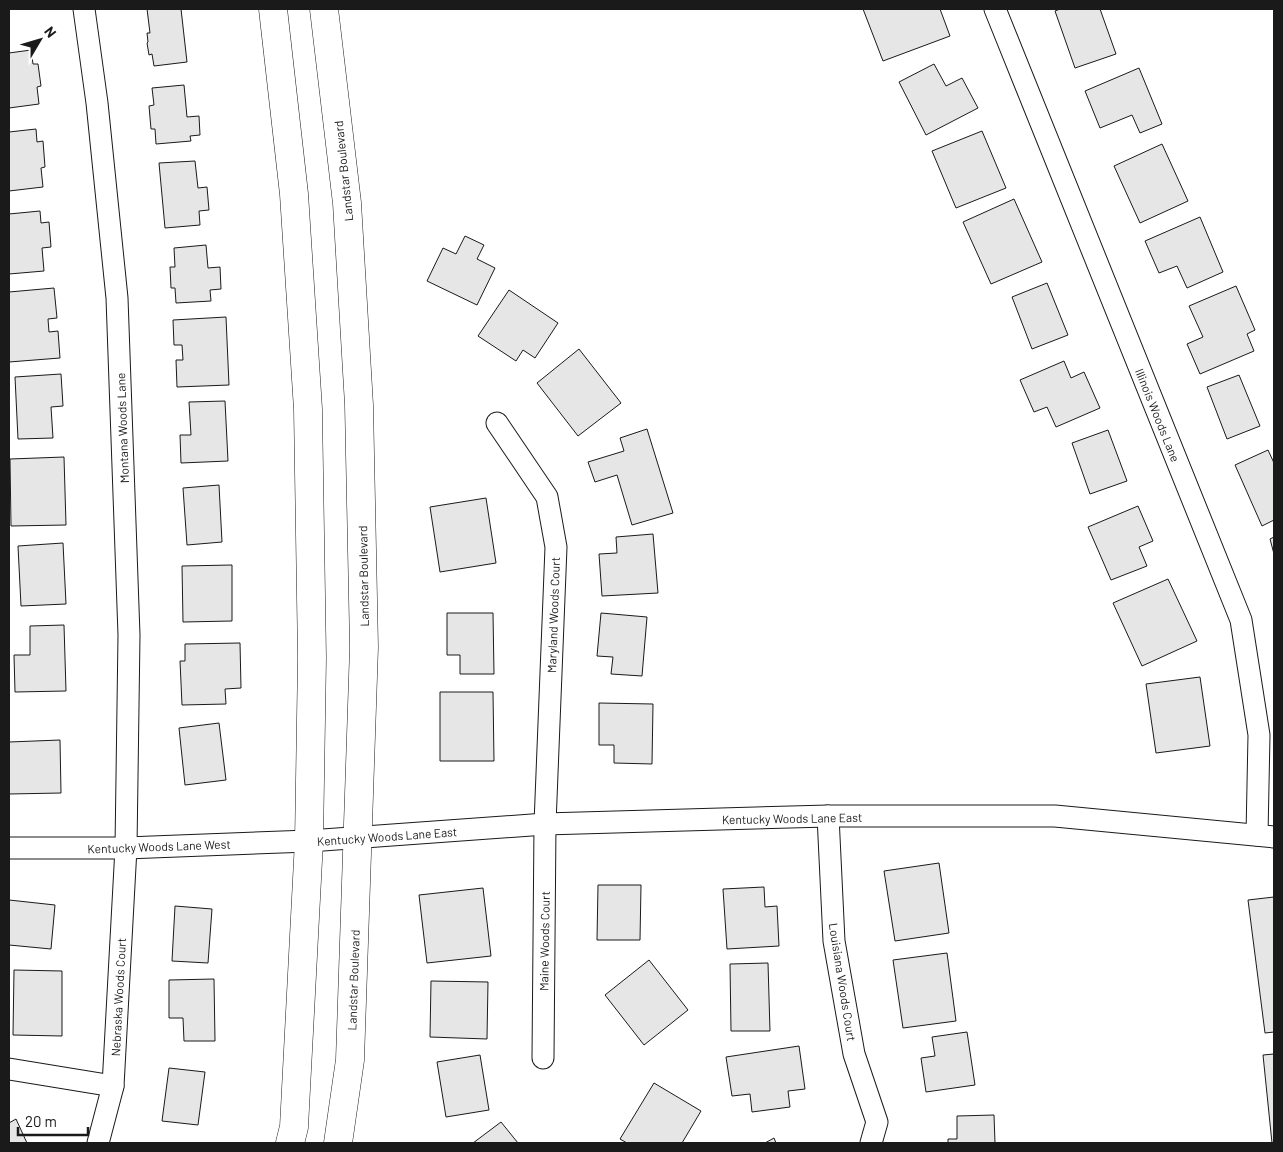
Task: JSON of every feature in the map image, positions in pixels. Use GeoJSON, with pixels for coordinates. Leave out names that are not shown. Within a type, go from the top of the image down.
{"type":"FeatureCollection","features":[{"type":"Feature","properties":{"kind":"street","name":"Montana Woods Lane"},"geometry":{"type":"LineString","coordinates":[[84,9],[97,103],[117,298],[129,635],[126,848]]}},
{"type":"Feature","properties":{"kind":"street"},"geometry":{"type":"LineString","coordinates":[[272,9],[294,194],[308,409],[312,658],[309,841],[294,1127],[290,1143]]}},
{"type":"Feature","properties":{"kind":"street","name":"Landstar Boulevard"},"geometry":{"type":"LineString","coordinates":[[324,9],[348,203],[360,405],[364,647],[359,839],[350,1060],[338,1143]]}},
{"type":"Feature","properties":{"kind":"street","name":"Illinois Woods Lane"},"geometry":{"type":"LineString","coordinates":[[995,9],[1241,620],[1259,735],[1266,836]]}},
{"type":"Feature","properties":{"kind":"street","name":"Maryland Woods Court"},"geometry":{"type":"LineString","coordinates":[[497,423],[547,497],[556,547],[545,824]]}},
{"type":"Feature","properties":{"kind":"street","name":"Kentucky Woods Lane East"},"geometry":{"type":"LineString","coordinates":[[309,841],[359,839],[545,824],[828,816],[1055,816],[1266,836]]}},
{"type":"Feature","properties":{"kind":"street","name":"Louisiana Woods Court"},"geometry":{"type":"LineString","coordinates":[[828,816],[834,941],[854,1054],[877,1122],[871,1143]]}},
{"type":"Feature","properties":{"kind":"street","name":"Maine Woods Court"},"geometry":{"type":"LineString","coordinates":[[542,1058],[545,824]]}},
{"type":"Feature","properties":{"kind":"street","name":"Kentucky Woods Lane West"},"geometry":{"type":"LineString","coordinates":[[9,848],[126,848],[309,841]]}},
{"type":"Feature","properties":{"kind":"street","name":"Nebraska Woods Court"},"geometry":{"type":"LineString","coordinates":[[98,1143],[113,1086],[126,848]]}},
{"type":"Feature","properties":{"kind":"street"},"geometry":{"type":"LineString","coordinates":[[9,1069],[113,1086]]}},
{"type":"Feature","properties":{"kind":"building"},"geometry":{"type":"Polygon","coordinates":[[[147,9],[181,9],[187,62],[154,66],[152,54],[149,55],[147,43],[147,33],[150,33],[147,9]]]}},
{"type":"Feature","properties":{"kind":"building"},"geometry":{"type":"Polygon","coordinates":[[[863,9],[940,9],[950,36],[883,61],[863,9]]]}},
{"type":"Feature","properties":{"kind":"building"},"geometry":{"type":"Polygon","coordinates":[[[1060,9],[1100,9],[1116,54],[1075,68],[1055,11],[1060,9]]]}},
{"type":"Feature","properties":{"kind":"building"},"geometry":{"type":"Polygon","coordinates":[[[31,50],[33,64],[38,64],[41,86],[37,87],[39,104],[9,108],[9,53],[31,50]]]}},
{"type":"Feature","properties":{"kind":"building"},"geometry":{"type":"Polygon","coordinates":[[[934,64],[946,86],[962,78],[978,108],[926,135],[899,82],[934,64]]]}},
{"type":"Feature","properties":{"kind":"building"},"geometry":{"type":"Polygon","coordinates":[[[1139,68],[1162,124],[1140,133],[1132,115],[1100,128],[1085,91],[1139,68]]]}},
{"type":"Feature","properties":{"kind":"building"},"geometry":{"type":"Polygon","coordinates":[[[184,85],[187,117],[199,116],[200,135],[190,136],[191,141],[156,144],[155,129],[151,129],[149,106],[154,105],[152,88],[184,85]]]}},
{"type":"Feature","properties":{"kind":"building"},"geometry":{"type":"Polygon","coordinates":[[[36,129],[37,142],[43,141],[45,167],[41,168],[43,187],[9,191],[9,132],[36,129]]]}},
{"type":"Feature","properties":{"kind":"building"},"geometry":{"type":"Polygon","coordinates":[[[982,131],[1006,188],[956,208],[932,151],[982,131]]]}},
{"type":"Feature","properties":{"kind":"building"},"geometry":{"type":"Polygon","coordinates":[[[1162,144],[1188,201],[1140,223],[1114,166],[1162,144]]]}},
{"type":"Feature","properties":{"kind":"building"},"geometry":{"type":"Polygon","coordinates":[[[195,161],[198,188],[207,187],[209,210],[199,211],[200,225],[165,228],[159,163],[195,161]]]}},
{"type":"Feature","properties":{"kind":"building"},"geometry":{"type":"Polygon","coordinates":[[[1014,199],[1042,262],[991,284],[963,222],[1014,199]]]}},
{"type":"Feature","properties":{"kind":"building"},"geometry":{"type":"Polygon","coordinates":[[[40,211],[41,223],[49,222],[51,247],[42,248],[44,271],[9,274],[9,214],[40,211]]]}},
{"type":"Feature","properties":{"kind":"building"},"geometry":{"type":"Polygon","coordinates":[[[1200,217],[1223,272],[1187,288],[1177,266],[1159,273],[1145,241],[1200,217]]]}},
{"type":"Feature","properties":{"kind":"building"},"geometry":{"type":"Polygon","coordinates":[[[465,236],[484,245],[477,259],[495,268],[477,305],[427,281],[443,248],[456,254],[465,236]]]}},
{"type":"Feature","properties":{"kind":"building"},"geometry":{"type":"Polygon","coordinates":[[[206,245],[208,268],[220,267],[221,289],[210,290],[211,301],[176,303],[175,288],[171,288],[170,267],[175,267],[174,248],[206,245]]]}},
{"type":"Feature","properties":{"kind":"building"},"geometry":{"type":"Polygon","coordinates":[[[1047,283],[1068,335],[1032,349],[1012,297],[1047,283]]]}},
{"type":"Feature","properties":{"kind":"building"},"geometry":{"type":"Polygon","coordinates":[[[1236,286],[1255,330],[1247,334],[1254,351],[1200,374],[1187,344],[1203,337],[1189,306],[1236,286]]]}},
{"type":"Feature","properties":{"kind":"building"},"geometry":{"type":"Polygon","coordinates":[[[54,288],[57,318],[48,319],[49,332],[58,331],[60,358],[9,362],[9,292],[54,288]]]}},
{"type":"Feature","properties":{"kind":"building"},"geometry":{"type":"Polygon","coordinates":[[[509,290],[558,323],[535,358],[523,350],[516,361],[478,336],[509,290]]]}},
{"type":"Feature","properties":{"kind":"building"},"geometry":{"type":"Polygon","coordinates":[[[226,317],[229,385],[177,387],[176,360],[183,360],[182,345],[174,345],[173,320],[226,317]]]}},
{"type":"Feature","properties":{"kind":"building"},"geometry":{"type":"Polygon","coordinates":[[[579,349],[621,403],[578,436],[537,383],[579,349]]]}},
{"type":"Feature","properties":{"kind":"building"},"geometry":{"type":"Polygon","coordinates":[[[1064,361],[1071,378],[1084,372],[1100,408],[1056,427],[1047,407],[1034,412],[1020,380],[1064,361]]]}},
{"type":"Feature","properties":{"kind":"building"},"geometry":{"type":"Polygon","coordinates":[[[61,374],[63,406],[51,407],[53,438],[18,439],[15,377],[61,374]]]}},
{"type":"Feature","properties":{"kind":"building"},"geometry":{"type":"Polygon","coordinates":[[[1239,375],[1260,426],[1227,439],[1207,387],[1239,375]]]}},
{"type":"Feature","properties":{"kind":"building"},"geometry":{"type":"Polygon","coordinates":[[[225,401],[228,461],[181,463],[180,435],[191,435],[189,402],[225,401]]]}},
{"type":"Feature","properties":{"kind":"building"},"geometry":{"type":"Polygon","coordinates":[[[647,429],[673,513],[632,525],[617,475],[595,482],[588,462],[624,451],[620,438],[647,429]]]}},
{"type":"Feature","properties":{"kind":"building"},"geometry":{"type":"Polygon","coordinates":[[[1108,430],[1127,481],[1090,494],[1072,443],[1108,430]]]}},
{"type":"Feature","properties":{"kind":"building"},"geometry":{"type":"Polygon","coordinates":[[[1268,450],[1274,463],[1274,520],[1262,526],[1235,465],[1268,450]]]}},
{"type":"Feature","properties":{"kind":"building"},"geometry":{"type":"Polygon","coordinates":[[[64,457],[66,525],[11,526],[10,459],[64,457]]]}},
{"type":"Feature","properties":{"kind":"building"},"geometry":{"type":"Polygon","coordinates":[[[219,485],[222,542],[187,545],[183,488],[219,485]]]}},
{"type":"Feature","properties":{"kind":"building"},"geometry":{"type":"Polygon","coordinates":[[[486,498],[496,563],[440,572],[430,507],[486,498]]]}},
{"type":"Feature","properties":{"kind":"building"},"geometry":{"type":"Polygon","coordinates":[[[1138,506],[1153,541],[1139,547],[1147,566],[1111,580],[1088,527],[1138,506]]]}},
{"type":"Feature","properties":{"kind":"building"},"geometry":{"type":"Polygon","coordinates":[[[653,534],[658,593],[602,596],[599,554],[617,553],[616,537],[653,534]]]}},
{"type":"Feature","properties":{"kind":"building"},"geometry":{"type":"Polygon","coordinates":[[[1274,537],[1274,554],[1270,539],[1274,537]]]}},
{"type":"Feature","properties":{"kind":"building"},"geometry":{"type":"Polygon","coordinates":[[[63,543],[66,604],[21,606],[18,546],[63,543]]]}},
{"type":"Feature","properties":{"kind":"building"},"geometry":{"type":"Polygon","coordinates":[[[232,565],[232,621],[183,622],[182,566],[232,565]]]}},
{"type":"Feature","properties":{"kind":"building"},"geometry":{"type":"Polygon","coordinates":[[[1168,579],[1197,641],[1142,666],[1113,603],[1168,579]]]}},
{"type":"Feature","properties":{"kind":"building"},"geometry":{"type":"Polygon","coordinates":[[[447,613],[493,613],[494,674],[460,674],[460,655],[447,655],[447,613]]]}},
{"type":"Feature","properties":{"kind":"building"},"geometry":{"type":"Polygon","coordinates":[[[601,613],[647,617],[642,676],[611,674],[613,657],[597,656],[601,613]]]}},
{"type":"Feature","properties":{"kind":"building"},"geometry":{"type":"Polygon","coordinates":[[[64,625],[66,691],[15,692],[14,655],[30,655],[30,626],[64,625]]]}},
{"type":"Feature","properties":{"kind":"building"},"geometry":{"type":"Polygon","coordinates":[[[240,643],[241,688],[225,689],[226,704],[182,705],[180,661],[185,661],[185,644],[240,643]]]}},
{"type":"Feature","properties":{"kind":"building"},"geometry":{"type":"Polygon","coordinates":[[[1200,677],[1210,746],[1156,753],[1146,684],[1200,677]]]}},
{"type":"Feature","properties":{"kind":"building"},"geometry":{"type":"Polygon","coordinates":[[[440,692],[493,692],[494,761],[440,761],[440,692]]]}},
{"type":"Feature","properties":{"kind":"building"},"geometry":{"type":"Polygon","coordinates":[[[599,703],[653,704],[652,764],[614,763],[614,745],[599,745],[599,703]]]}},
{"type":"Feature","properties":{"kind":"building"},"geometry":{"type":"Polygon","coordinates":[[[219,723],[226,780],[185,785],[179,728],[219,723]]]}},
{"type":"Feature","properties":{"kind":"building"},"geometry":{"type":"Polygon","coordinates":[[[60,740],[61,793],[9,794],[9,742],[60,740]]]}},
{"type":"Feature","properties":{"kind":"building"},"geometry":{"type":"Polygon","coordinates":[[[939,863],[949,933],[895,941],[884,871],[939,863]]]}},
{"type":"Feature","properties":{"kind":"building"},"geometry":{"type":"Polygon","coordinates":[[[598,885],[641,885],[640,940],[597,940],[598,885]]]}},
{"type":"Feature","properties":{"kind":"building"},"geometry":{"type":"Polygon","coordinates":[[[764,887],[765,907],[777,906],[779,946],[727,949],[723,889],[764,887]]]}},
{"type":"Feature","properties":{"kind":"building"},"geometry":{"type":"Polygon","coordinates":[[[483,888],[491,956],[427,963],[419,895],[483,888]]]}},
{"type":"Feature","properties":{"kind":"building"},"geometry":{"type":"Polygon","coordinates":[[[1274,897],[1274,1032],[1265,1033],[1248,900],[1274,897]]]}},
{"type":"Feature","properties":{"kind":"building"},"geometry":{"type":"Polygon","coordinates":[[[9,900],[55,905],[51,949],[9,945],[9,900]]]}},
{"type":"Feature","properties":{"kind":"building"},"geometry":{"type":"Polygon","coordinates":[[[175,906],[212,909],[208,963],[172,961],[175,906]]]}},
{"type":"Feature","properties":{"kind":"building"},"geometry":{"type":"Polygon","coordinates":[[[947,953],[956,1021],[903,1028],[893,960],[947,953]]]}},
{"type":"Feature","properties":{"kind":"building"},"geometry":{"type":"Polygon","coordinates":[[[649,960],[688,1010],[644,1045],[605,995],[649,960]]]}},
{"type":"Feature","properties":{"kind":"building"},"geometry":{"type":"Polygon","coordinates":[[[768,963],[770,1031],[731,1031],[730,964],[768,963]]]}},
{"type":"Feature","properties":{"kind":"building"},"geometry":{"type":"Polygon","coordinates":[[[14,970],[62,971],[62,1036],[13,1035],[14,970]]]}},
{"type":"Feature","properties":{"kind":"building"},"geometry":{"type":"Polygon","coordinates":[[[214,979],[215,1041],[184,1041],[183,1018],[169,1018],[169,980],[214,979]]]}},
{"type":"Feature","properties":{"kind":"building"},"geometry":{"type":"Polygon","coordinates":[[[431,981],[488,982],[487,1039],[430,1037],[431,981]]]}},
{"type":"Feature","properties":{"kind":"building"},"geometry":{"type":"Polygon","coordinates":[[[967,1032],[975,1085],[926,1092],[921,1058],[935,1056],[932,1037],[967,1032]]]}},
{"type":"Feature","properties":{"kind":"building"},"geometry":{"type":"Polygon","coordinates":[[[799,1046],[805,1089],[788,1091],[790,1107],[752,1112],[750,1094],[732,1096],[726,1057],[799,1046]]]}},
{"type":"Feature","properties":{"kind":"building"},"geometry":{"type":"Polygon","coordinates":[[[1274,1054],[1274,1143],[1272,1143],[1263,1055],[1274,1054]]]}},
{"type":"Feature","properties":{"kind":"building"},"geometry":{"type":"Polygon","coordinates":[[[480,1055],[489,1110],[446,1117],[437,1062],[480,1055]]]}},
{"type":"Feature","properties":{"kind":"building"},"geometry":{"type":"Polygon","coordinates":[[[169,1068],[205,1072],[198,1125],[162,1121],[169,1068]]]}},
{"type":"Feature","properties":{"kind":"building"},"geometry":{"type":"Polygon","coordinates":[[[654,1083],[701,1111],[682,1143],[627,1143],[620,1139],[654,1083]]]}},
{"type":"Feature","properties":{"kind":"building"},"geometry":{"type":"Polygon","coordinates":[[[994,1115],[995,1143],[948,1143],[948,1139],[957,1139],[957,1116],[994,1115]]]}},
{"type":"Feature","properties":{"kind":"building"},"geometry":{"type":"Polygon","coordinates":[[[16,1119],[27,1143],[9,1143],[9,1123],[16,1119]]]}},
{"type":"Feature","properties":{"kind":"building"},"geometry":{"type":"Polygon","coordinates":[[[501,1122],[518,1143],[473,1143],[501,1122]]]}},
{"type":"Feature","properties":{"kind":"building"},"geometry":{"type":"Polygon","coordinates":[[[774,1138],[776,1143],[765,1143],[774,1138]]]}}]}
